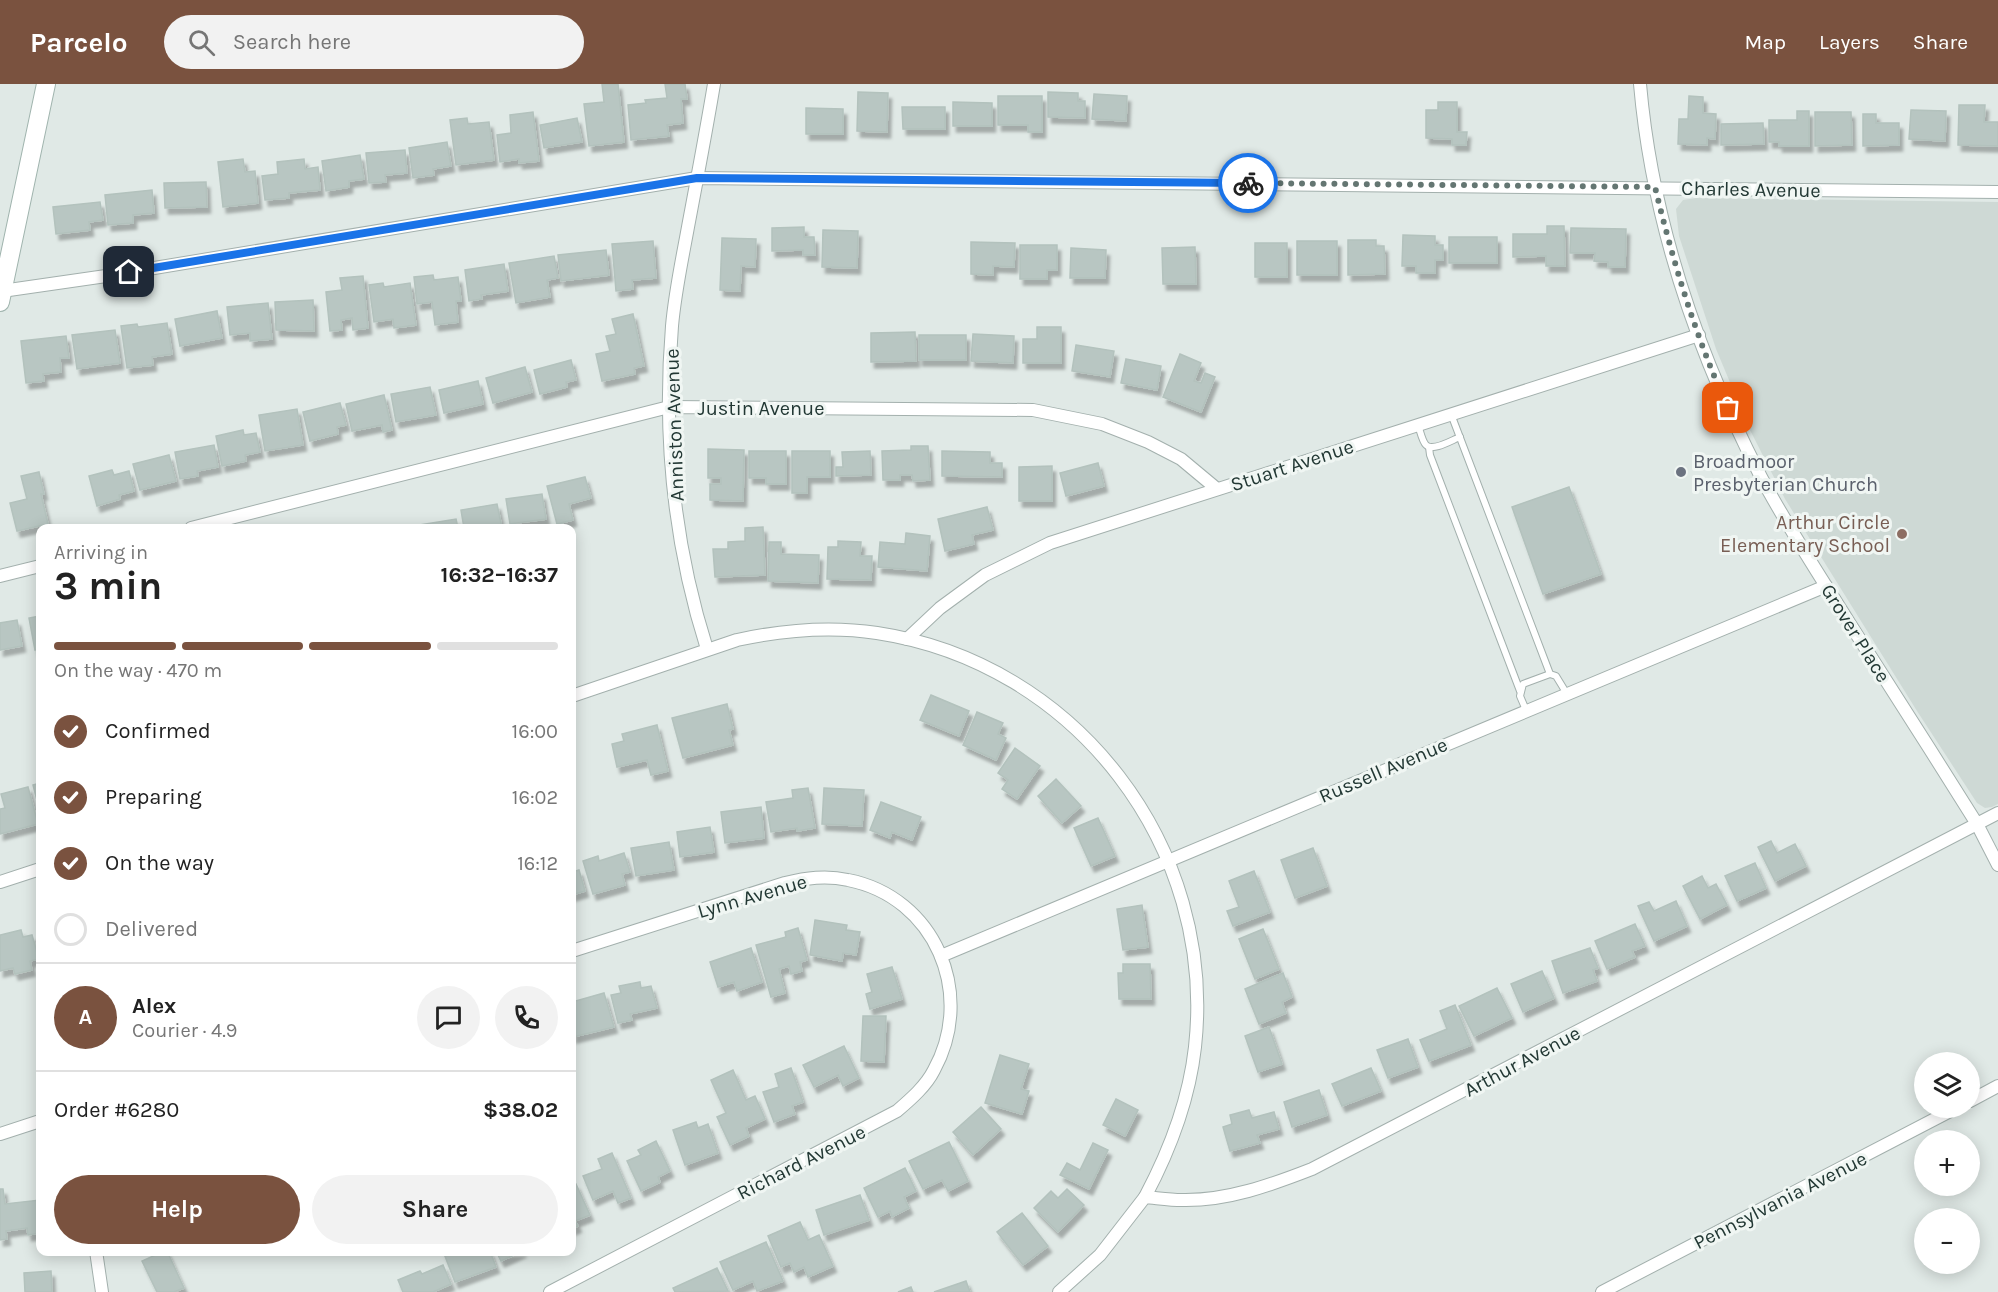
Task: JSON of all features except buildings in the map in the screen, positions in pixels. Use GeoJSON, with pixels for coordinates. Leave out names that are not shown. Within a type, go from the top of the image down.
{"type":"FeatureCollection","features":[{"type":"Feature","properties":{"kind":"main road"},"geometry":{"type":"LineString","coordinates":[[1,297],[46,84]]}},
{"type":"Feature","properties":{"kind":"street","name":"Anniston Avenue"},"geometry":{"type":"LineString","coordinates":[[707,649],[694,603],[676,508],[669,407],[670,359],[676,290],[714,84]]}},
{"type":"Feature","properties":{"kind":"street","name":"Grover Place"},"geometry":{"type":"LineString","coordinates":[[1640,84],[1646,140],[1667,236],[1720,391],[1757,469],[1782,514],[1977,824],[1998,865]]}},
{"type":"Feature","properties":{"kind":"street","name":"Charles Avenue"},"geometry":{"type":"LineString","coordinates":[[1,297],[106,276],[697,178],[1998,192]]}},
{"type":"Feature","properties":{"kind":"street","name":"Stuart Avenue"},"geometry":{"type":"LineString","coordinates":[[907,639],[959,593],[1006,563],[1066,537],[1699,335]]}},
{"type":"Feature","properties":{"kind":"street","name":"Justin Avenue"},"geometry":{"type":"LineString","coordinates":[[207,524],[669,407],[1033,410],[1102,424],[1148,442],[1181,459],[1217,489]]}},
{"type":"Feature","properties":{"kind":"street"},"geometry":{"type":"LineString","coordinates":[[0,576],[36,567]]}},
{"type":"Feature","properties":{"kind":"street","name":"Russell Avenue"},"geometry":{"type":"LineString","coordinates":[[941,956],[1826,586]]}},
{"type":"Feature","properties":{"kind":"street"},"geometry":{"type":"LineString","coordinates":[[576,695],[707,649],[761,635],[807,630],[854,631],[907,639],[937,647],[980,664],[1022,686],[1059,713],[1094,745],[1124,781],[1149,820],[1168,861],[1180,895],[1194,952],[1198,999],[1195,1046],[1181,1115],[1165,1159],[1145,1197],[1100,1255],[1059,1292]]}},
{"type":"Feature","properties":{"kind":"street","name":"Arthur Avenue"},"geometry":{"type":"LineString","coordinates":[[1145,1197],[1181,1200],[1214,1198],[1261,1188],[1312,1169],[1998,813]]}},
{"type":"Feature","properties":{"kind":"street"},"geometry":{"type":"LineString","coordinates":[[0,882],[36,869]]}},
{"type":"Feature","properties":{"kind":"street","name":"Lynn Avenue"},"geometry":{"type":"LineString","coordinates":[[576,950],[785,883],[821,877],[857,882],[875,888],[899,902],[926,928],[941,956]]}},
{"type":"Feature","properties":{"kind":"street","name":"Richard Avenue"},"geometry":{"type":"LineString","coordinates":[[550,1292],[881,1120],[908,1102],[934,1070],[949,1032],[952,1005],[948,978],[941,956]]}},
{"type":"Feature","properties":{"kind":"street"},"geometry":{"type":"LineString","coordinates":[[1980,1096],[1998,1086]]}},
{"type":"Feature","properties":{"kind":"street","name":"Pennsylvania Avenue"},"geometry":{"type":"LineString","coordinates":[[1602,1292],[1937,1118]]}},
{"type":"Feature","properties":{"kind":"street"},"geometry":{"type":"LineString","coordinates":[[0,1134],[36,1122]]}},
{"type":"Feature","properties":{"kind":"street"},"geometry":{"type":"LineString","coordinates":[[97,1256],[102,1292]]}},
{"type":"Feature","properties":{"kind":"lane"},"geometry":{"type":"LineString","coordinates":[[1451,414],[1550,674]]}},
{"type":"Feature","properties":{"kind":"lane"},"geometry":{"type":"LineString","coordinates":[[1418,425],[1429,447],[1430,455],[1526,710]]}},
{"type":"Feature","properties":{"kind":"lane"},"geometry":{"type":"LineString","coordinates":[[1429,447],[1435,447],[1460,437]]}},
{"type":"Feature","properties":{"kind":"lane"},"geometry":{"type":"LineString","coordinates":[[1520,691],[1525,682],[1550,674],[1556,676],[1567,694]]}},
{"type":"Feature","properties":{"kind":"shaded area","name":"Arthur Circle Elementary School"},"geometry":{"type":"Polygon","coordinates":[[[1696,198],[1998,202],[1998,804],[1992,807],[1985,808],[1977,803],[1917,711],[1785,499],[1750,430],[1716,349],[1679,236],[1676,209],[1683,200],[1696,198]]]}},
{"type":"Feature","properties":{"kind":"way so far"},"geometry":{"type":"LineString","coordinates":[[1248,183],[1655,187],[1667,236],[1699,335],[1728,408]]}},
{"type":"Feature","properties":{"kind":"place","name":"Broadmoor Presbyterian Church"},"geometry":{"type":"Point","coordinates":[1681,472]}},
{"type":"Feature","properties":{"kind":"place","name":"Arthur Circle Elementary School"},"geometry":{"type":"Point","coordinates":[1902,534]}},
{"type":"Feature","properties":{"kind":"route"},"geometry":{"type":"LineString","coordinates":[[129,272],[697,178],[1248,183]]}}]}
